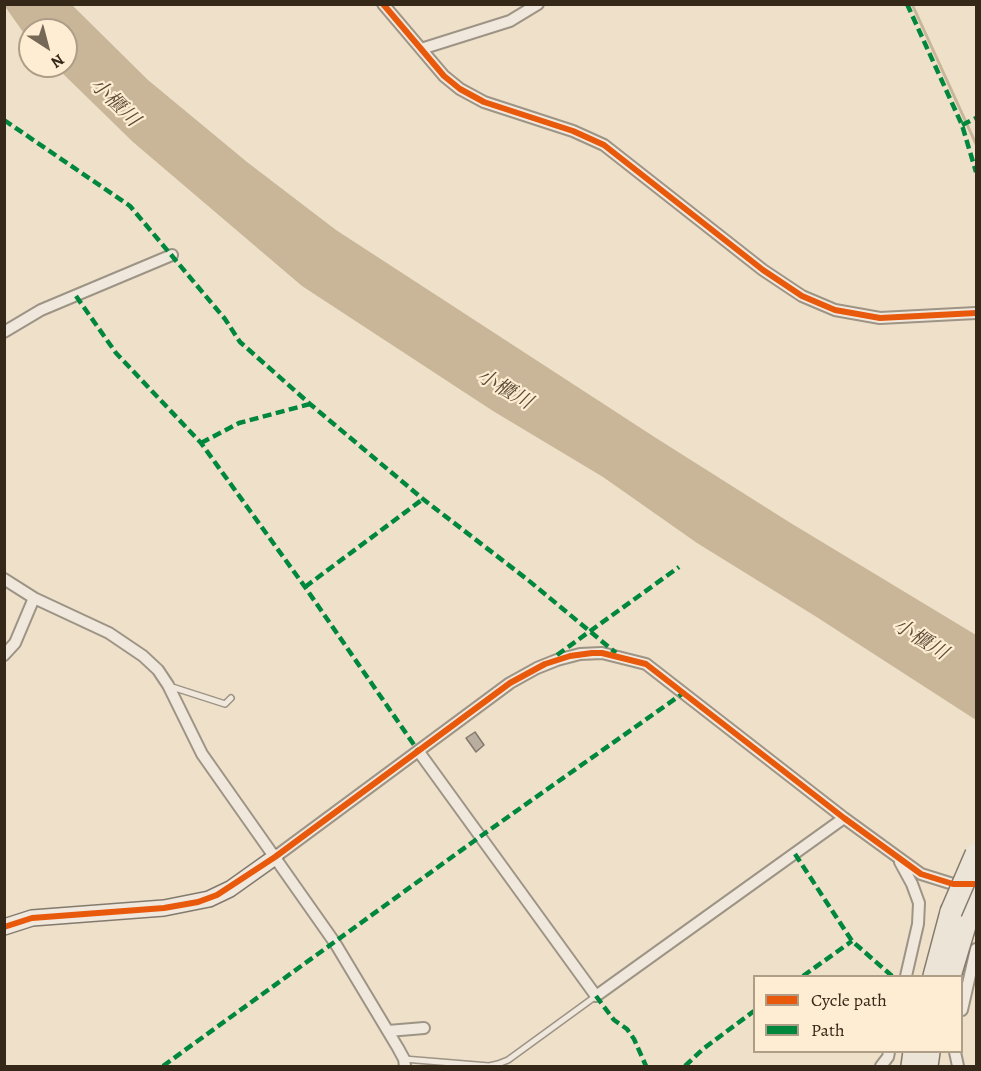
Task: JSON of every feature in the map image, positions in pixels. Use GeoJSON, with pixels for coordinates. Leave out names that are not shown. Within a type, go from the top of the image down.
{"type":"FeatureCollection","features":[{"type":"Feature","properties":{"kind":"highway"},"geometry":{"type":"LineString","coordinates":[[950,975],[959,916],[976,854]]}},
{"type":"Feature","properties":{"kind":"highway"},"geometry":{"type":"LineString","coordinates":[[934,975],[959,916],[976,896]]}},
{"type":"Feature","properties":{"kind":"street"},"geometry":{"type":"LineString","coordinates":[[383,4],[449,81],[467,93],[513,112],[582,134],[612,150],[763,270],[813,301],[836,310],[880,318],[976,313]]}},
{"type":"Feature","properties":{"kind":"street"},"geometry":{"type":"LineString","coordinates":[[421,50],[510,21],[537,4]]}},
{"type":"Feature","properties":{"kind":"street"},"geometry":{"type":"LineString","coordinates":[[4,332],[41,310],[172,255]]}},
{"type":"Feature","properties":{"kind":"street"},"geometry":{"type":"LineString","coordinates":[[4,579],[34,598],[109,633],[143,656],[158,670],[168,685],[202,754],[335,943],[405,1063]]}},
{"type":"Feature","properties":{"kind":"street"},"geometry":{"type":"LineString","coordinates":[[4,655],[15,643],[34,598]]}},
{"type":"Feature","properties":{"kind":"street"},"geometry":{"type":"LineString","coordinates":[[4,927],[32,918],[164,908],[209,899],[230,889],[275,857],[510,683],[537,668],[570,656],[602,653],[646,664],[844,818],[921,874],[953,884],[976,885]]}},
{"type":"Feature","properties":{"kind":"street"},"geometry":{"type":"LineString","coordinates":[[418,752],[596,996],[844,818]]}},
{"type":"Feature","properties":{"kind":"street"},"geometry":{"type":"LineString","coordinates":[[898,859],[912,884],[919,903],[918,924],[906,975]]}},
{"type":"Feature","properties":{"kind":"street"},"geometry":{"type":"LineString","coordinates":[[963,1006],[976,949]]}},
{"type":"Feature","properties":{"kind":"street"},"geometry":{"type":"LineString","coordinates":[[388,1031],[424,1028]]}},
{"type":"Feature","properties":{"kind":"street"},"geometry":{"type":"LineString","coordinates":[[881,1066],[888,1058],[889,1053]]}},
{"type":"Feature","properties":{"kind":"lane"},"geometry":{"type":"LineString","coordinates":[[168,685],[225,704],[231,698]]}},
{"type":"Feature","properties":{"kind":"lane"},"geometry":{"type":"LineString","coordinates":[[405,1063],[489,1066],[498,1064],[508,1060],[596,996]]}},
{"type":"Feature","properties":{"kind":"water","name":"小櫃川"},"geometry":{"type":"Polygon","coordinates":[[[4,5],[72,5],[148,80],[247,162],[336,230],[656,438],[789,522],[976,635],[976,720],[697,543],[603,477],[493,411],[302,286],[133,142],[67,78],[78,78],[78,18],[18,18],[18,25],[4,5]]]}},
{"type":"Feature","properties":{"kind":"building"},"geometry":{"type":"Polygon","coordinates":[[[475,732],[484,745],[476,752],[466,738],[475,732]]]}},
{"type":"Feature","properties":{"kind":"waterway"},"geometry":{"type":"LineString","coordinates":[[912,4],[976,144]]}},
{"type":"Feature","properties":{"kind":"marked path"},"geometry":{"type":"LineString","coordinates":[[907,4],[962,125],[976,172]]}},
{"type":"Feature","properties":{"kind":"marked path"},"geometry":{"type":"LineString","coordinates":[[962,125],[976,118]]}},
{"type":"Feature","properties":{"kind":"marked path"},"geometry":{"type":"LineString","coordinates":[[4,120],[130,206],[225,319],[240,342],[423,499],[528,580],[616,653]]}},
{"type":"Feature","properties":{"kind":"marked path"},"geometry":{"type":"LineString","coordinates":[[76,296],[116,353],[201,443],[305,587],[419,752]]}},
{"type":"Feature","properties":{"kind":"marked path"},"geometry":{"type":"LineString","coordinates":[[201,443],[239,423],[310,404]]}},
{"type":"Feature","properties":{"kind":"marked path"},"geometry":{"type":"LineString","coordinates":[[305,587],[423,499]]}},
{"type":"Feature","properties":{"kind":"marked path"},"geometry":{"type":"LineString","coordinates":[[557,655],[679,567]]}},
{"type":"Feature","properties":{"kind":"marked path"},"geometry":{"type":"LineString","coordinates":[[163,1066],[682,694]]}},
{"type":"Feature","properties":{"kind":"marked path"},"geometry":{"type":"LineString","coordinates":[[795,854],[852,941],[891,975]]}},
{"type":"Feature","properties":{"kind":"marked path"},"geometry":{"type":"LineString","coordinates":[[804,975],[852,941]]}},
{"type":"Feature","properties":{"kind":"marked path"},"geometry":{"type":"LineString","coordinates":[[596,996],[614,1020],[627,1029],[646,1066]]}},
{"type":"Feature","properties":{"kind":"marked path"},"geometry":{"type":"LineString","coordinates":[[685,1066],[703,1049],[753,1012]]}},
{"type":"Feature","properties":{"kind":"cycle path"},"geometry":{"type":"LineString","coordinates":[[383,4],[444,76],[460,89],[484,102],[573,131],[604,145],[763,270],[802,296],[835,310],[880,318],[976,313]]}},
{"type":"Feature","properties":{"kind":"cycle path"},"geometry":{"type":"LineString","coordinates":[[4,927],[32,918],[164,908],[198,902],[217,895],[275,857],[510,683],[545,664],[570,656],[592,653],[602,653],[646,664],[844,818],[921,874],[953,884],[976,884]]}}]}
